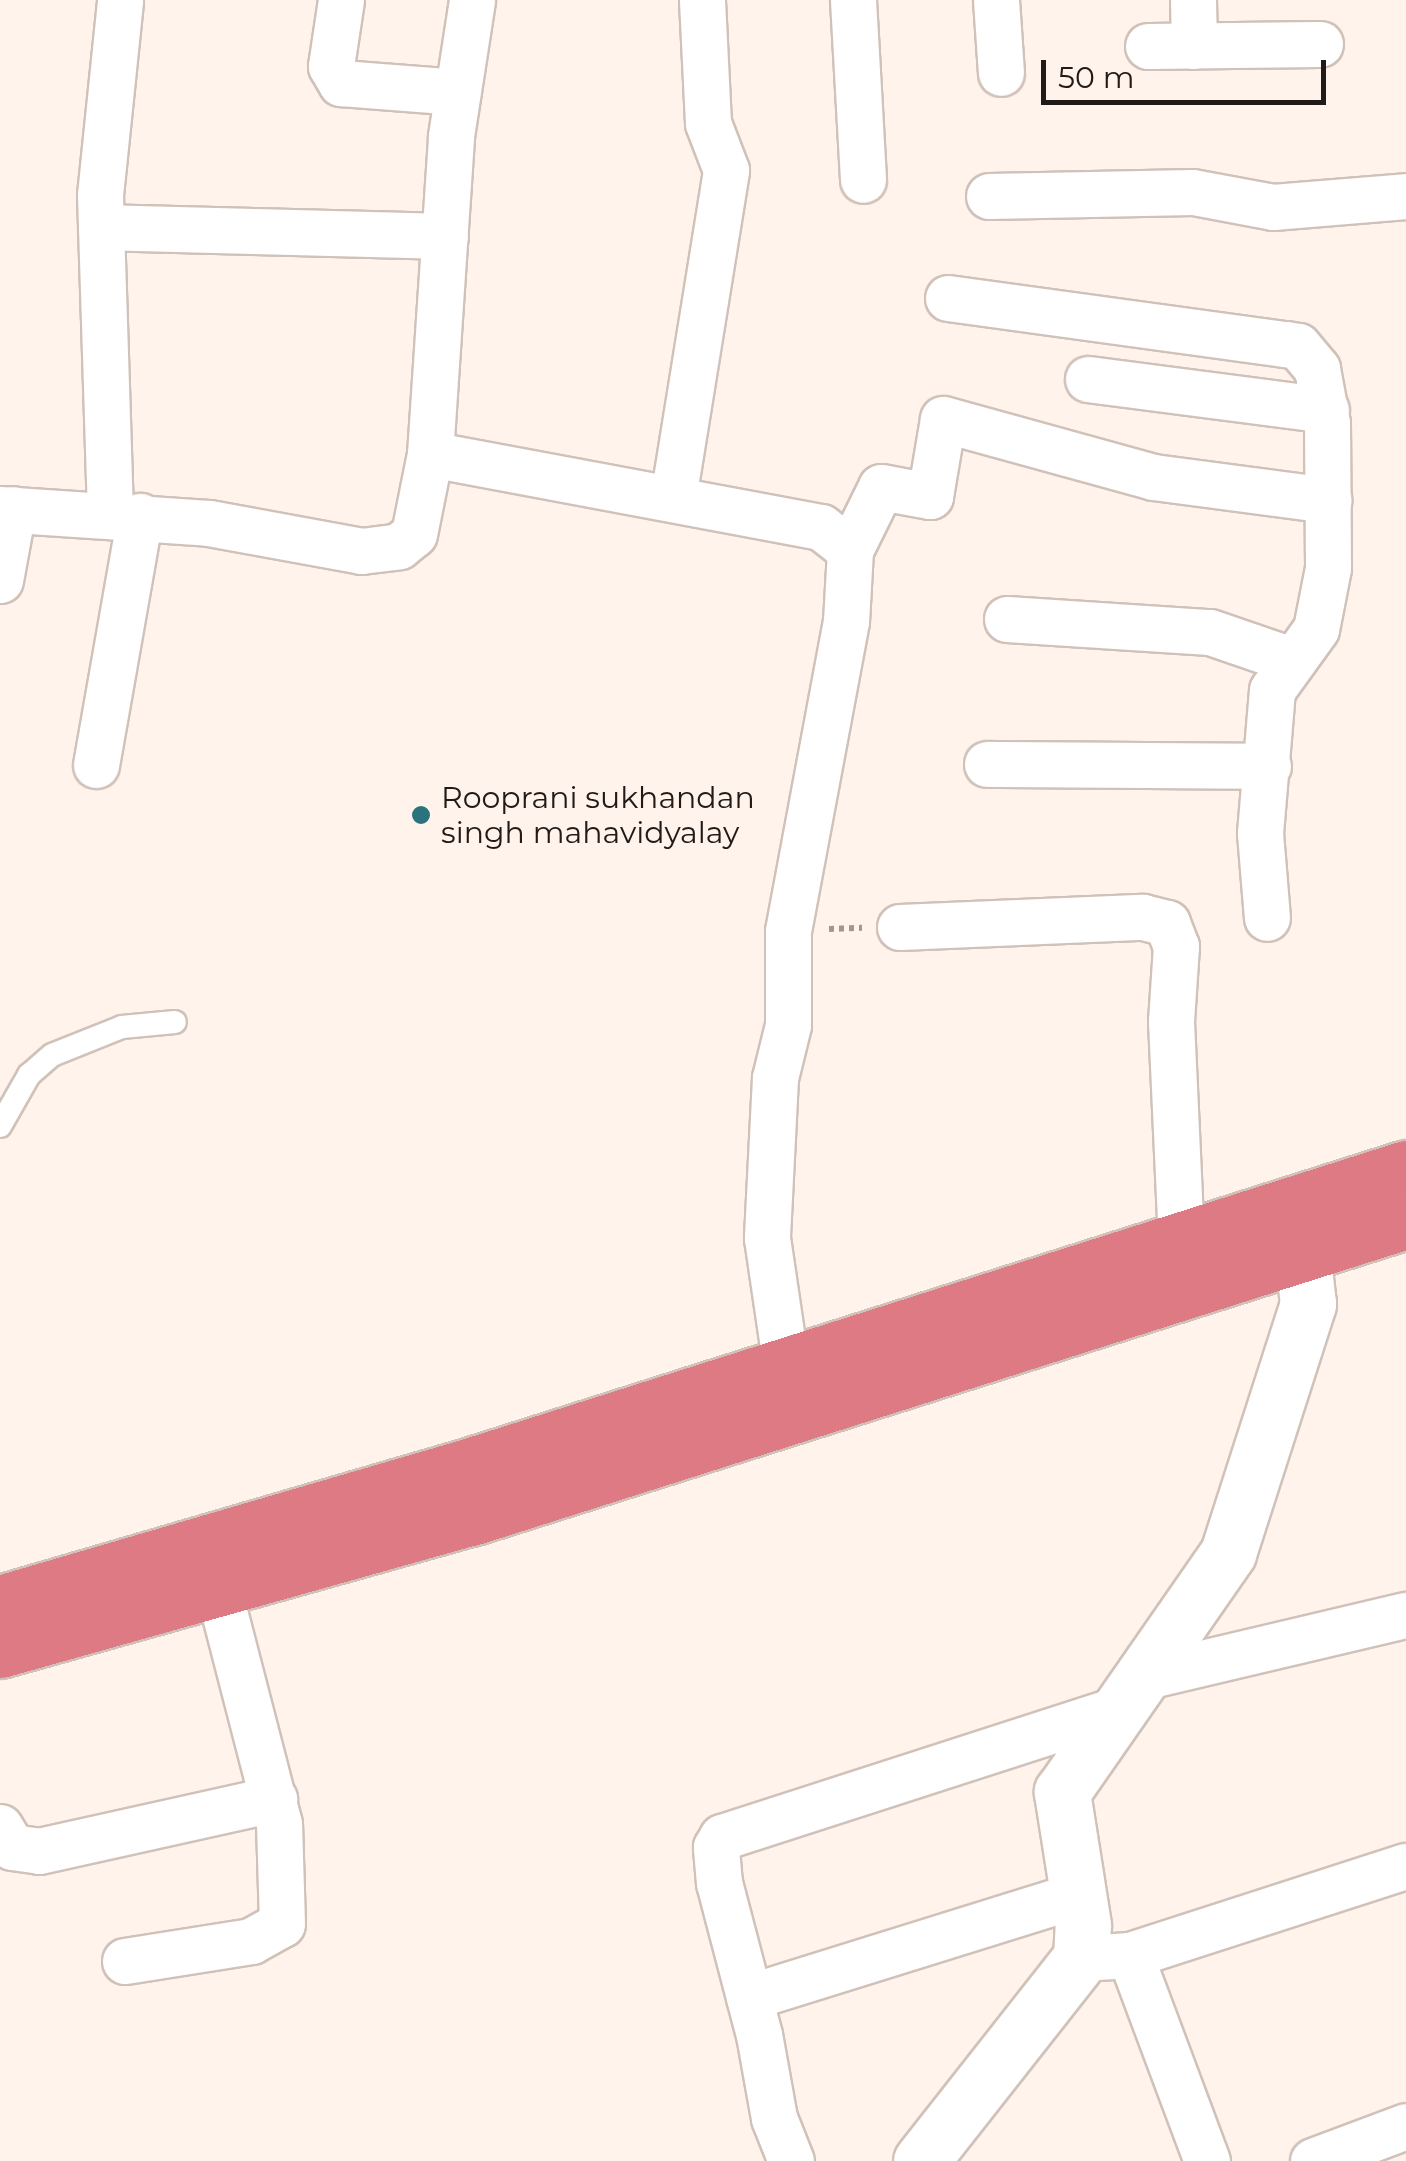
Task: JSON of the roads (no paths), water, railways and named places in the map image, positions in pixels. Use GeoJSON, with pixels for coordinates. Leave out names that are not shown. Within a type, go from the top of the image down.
{"type":"FeatureCollection","features":[{"type":"Feature","properties":{"kind":"highway"},"geometry":{"type":"LineString","coordinates":[[0,1603],[465,1493],[1302,1228],[1406,1168]]}},
{"type":"Feature","properties":{"kind":"highway"},"geometry":{"type":"LineString","coordinates":[[0,1650],[220,1592],[786,1366],[1182,1243],[1302,1228],[1406,1221]]}},
{"type":"Feature","properties":{"kind":"street"},"geometry":{"type":"LineString","coordinates":[[96,765],[125,514],[100,226],[108,82],[120,0]]}},
{"type":"Feature","properties":{"kind":"street"},"geometry":{"type":"LineString","coordinates":[[341,0],[331,66],[341,83],[458,92]]}},
{"type":"Feature","properties":{"kind":"street"},"geometry":{"type":"LineString","coordinates":[[0,580],[6,509],[125,514],[361,551],[399,546],[414,534],[430,454],[458,92],[472,0]]}},
{"type":"Feature","properties":{"kind":"street"},"geometry":{"type":"LineString","coordinates":[[673,498],[726,170],[708,123],[702,0]]}},
{"type":"Feature","properties":{"kind":"street"},"geometry":{"type":"LineString","coordinates":[[853,0],[863,180]]}},
{"type":"Feature","properties":{"kind":"street"},"geometry":{"type":"LineString","coordinates":[[996,0],[1001,74]]}},
{"type":"Feature","properties":{"kind":"street"},"geometry":{"type":"LineString","coordinates":[[1193,0],[1194,46]]}},
{"type":"Feature","properties":{"kind":"street"},"geometry":{"type":"LineString","coordinates":[[1148,46],[1320,44]]}},
{"type":"Feature","properties":{"kind":"street"},"geometry":{"type":"LineString","coordinates":[[989,196],[1193,192],[1273,208],[1406,196]]}},
{"type":"Feature","properties":{"kind":"street"},"geometry":{"type":"LineString","coordinates":[[100,226],[445,236]]}},
{"type":"Feature","properties":{"kind":"street"},"geometry":{"type":"LineString","coordinates":[[948,298],[1298,346],[1317,369],[1326,410],[1328,500],[1321,610],[1309,642],[1272,690],[1260,832],[1267,918]]}},
{"type":"Feature","properties":{"kind":"street"},"geometry":{"type":"LineString","coordinates":[[1088,379],[1326,410]]}},
{"type":"Feature","properties":{"kind":"street"},"geometry":{"type":"LineString","coordinates":[[786,1366],[767,1238],[775,1078],[788,1025],[788,931],[846,621],[850,550],[881,487],[930,496],[943,419],[1153,477],[1328,500]]}},
{"type":"Feature","properties":{"kind":"street"},"geometry":{"type":"LineString","coordinates":[[430,454],[821,527],[850,550]]}},
{"type":"Feature","properties":{"kind":"street"},"geometry":{"type":"LineString","coordinates":[[1007,619],[1210,632],[1292,660]]}},
{"type":"Feature","properties":{"kind":"street"},"geometry":{"type":"LineString","coordinates":[[987,764],[1268,766]]}},
{"type":"Feature","properties":{"kind":"street"},"geometry":{"type":"LineString","coordinates":[[900,926],[1143,917],[1167,923],[1176,946],[1172,1074],[1182,1243]]}},
{"type":"Feature","properties":{"kind":"street"},"geometry":{"type":"LineString","coordinates":[[1207,2161],[1077,1895],[1062,1792],[1135,1692],[1228,1552],[1308,1304],[1302,1228]]}},
{"type":"Feature","properties":{"kind":"street"},"geometry":{"type":"LineString","coordinates":[[124,1960],[251,1942],[282,1924],[285,1872],[274,1799],[220,1592]]}},
{"type":"Feature","properties":{"kind":"street"},"geometry":{"type":"LineString","coordinates":[[792,2161],[767,2094],[749,1998],[719,1884],[716,1847],[722,1837],[1135,1692],[1406,1615]]}},
{"type":"Feature","properties":{"kind":"street"},"geometry":{"type":"LineString","coordinates":[[0,1828],[12,1847],[39,1850],[274,1799]]}},
{"type":"Feature","properties":{"kind":"street"},"geometry":{"type":"LineString","coordinates":[[921,2161],[1106,1957],[1406,1866]]}},
{"type":"Feature","properties":{"kind":"street"},"geometry":{"type":"LineString","coordinates":[[749,1998],[1077,1895]]}},
{"type":"Feature","properties":{"kind":"street"},"geometry":{"type":"LineString","coordinates":[[1313,2161],[1406,2126]]}},
{"type":"Feature","properties":{"kind":"lane"},"geometry":{"type":"LineString","coordinates":[[0,1126],[28,1075],[52,1055],[122,1027],[175,1022]]}},
{"type":"Feature","properties":{"kind":"place","name":"Rooprani sukhandan singh mahavidyalay"},"geometry":{"type":"Point","coordinates":[421,815]}}]}
